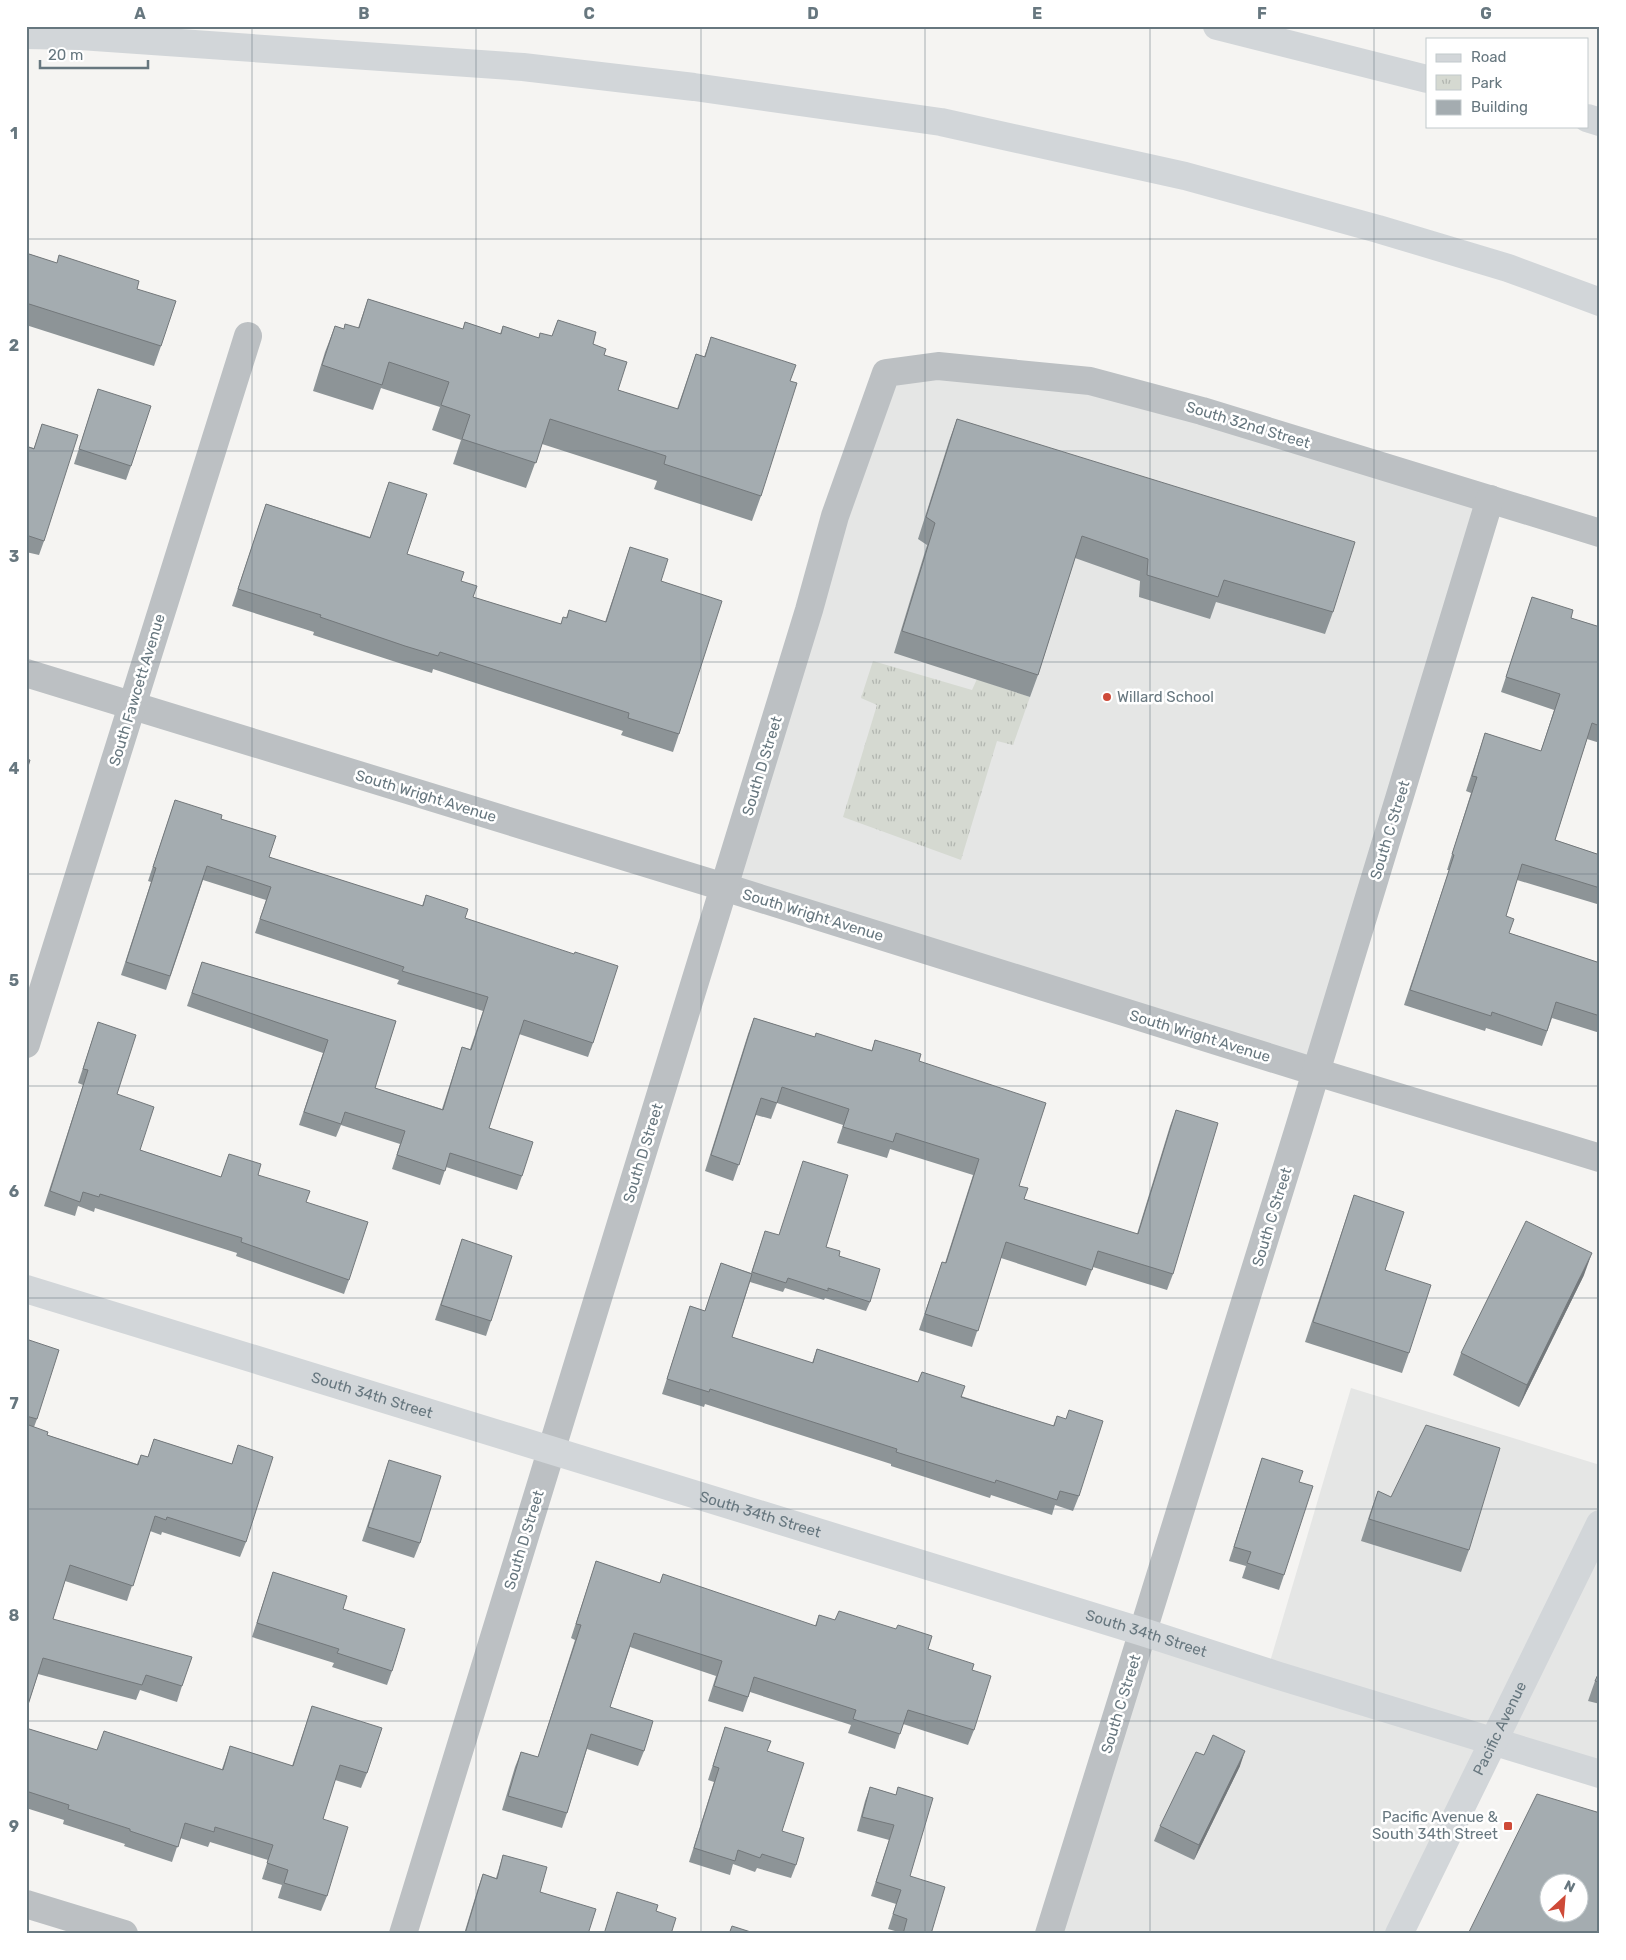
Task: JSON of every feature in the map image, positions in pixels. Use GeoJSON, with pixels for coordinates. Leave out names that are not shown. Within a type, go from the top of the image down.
{"type":"FeatureCollection","features":[{"type":"Feature","properties":{"kind":"main road"},"geometry":{"type":"LineString","coordinates":[[1217,26],[1426,78]]}},
{"type":"Feature","properties":{"kind":"main road"},"geometry":{"type":"LineString","coordinates":[[26,35],[119,39],[523,67],[694,87],[941,122],[1185,176],[1387,231],[1508,268],[1600,302]]}},
{"type":"Feature","properties":{"kind":"main road"},"geometry":{"type":"LineString","coordinates":[[1588,118],[1600,122]]}},
{"type":"Feature","properties":{"kind":"main road","name":"South 34th Street"},"geometry":{"type":"LineString","coordinates":[[26,1289],[1600,1774]]}},
{"type":"Feature","properties":{"kind":"main road","name":"Pacific Avenue"},"geometry":{"type":"LineString","coordinates":[[1399,1934],[1600,1524]]}},
{"type":"Feature","properties":{"kind":"street","name":"South Fawcett Avenue"},"geometry":{"type":"LineString","coordinates":[[26,1044],[248,336]]}},
{"type":"Feature","properties":{"kind":"street","name":"South 32nd Street"},"geometry":{"type":"LineString","coordinates":[[886,373],[938,366],[1090,381],[1202,411],[1600,533]]}},
{"type":"Feature","properties":{"kind":"street","name":"South D Street"},"geometry":{"type":"LineString","coordinates":[[402,1934],[809,610],[835,516],[886,373]]}},
{"type":"Feature","properties":{"kind":"street","name":"South C Street"},"geometry":{"type":"LineString","coordinates":[[1049,1934],[1316,1072],[1490,499]]}},
{"type":"Feature","properties":{"kind":"street","name":"South Wright Avenue"},"geometry":{"type":"LineString","coordinates":[[26,673],[1600,1158]]}},
{"type":"Feature","properties":{"kind":"street"},"geometry":{"type":"LineString","coordinates":[[26,1904],[124,1934]]}},
{"type":"Feature","properties":{"kind":"shaded area","name":"Willard School"},"geometry":{"type":"Polygon","coordinates":[[[886,373],[1090,381],[1490,499],[1316,1072],[724,887],[886,373]]]}},
{"type":"Feature","properties":{"kind":"shaded area"},"geometry":{"type":"Polygon","coordinates":[[[1351,1388],[1600,1465],[1600,1774],[1493,1740],[1399,1934],[1049,1934],[1143,1632],[1267,1672],[1351,1388]]]}},
{"type":"Feature","properties":{"kind":"green space"},"geometry":{"type":"Polygon","coordinates":[[[873,661],[972,690],[977,679],[1030,697],[1013,745],[997,741],[961,860],[843,817],[877,705],[861,698],[873,661]]]}},
{"type":"Feature","properties":{"kind":"building"},"geometry":{"type":"Polygon","coordinates":[[[26,253],[57,263],[59,255],[139,281],[137,289],[176,301],[161,346],[26,303],[26,253]]]}},
{"type":"Feature","properties":{"kind":"building"},"geometry":{"type":"Polygon","coordinates":[[[368,299],[463,329],[465,322],[501,334],[503,326],[539,338],[540,333],[552,336],[558,320],[596,332],[593,344],[606,349],[604,355],[627,362],[618,390],[678,409],[696,354],[705,357],[711,337],[796,365],[790,381],[797,383],[761,496],[664,464],[666,456],[550,419],[536,463],[462,439],[470,415],[441,405],[449,382],[389,362],[382,385],[322,365],[335,326],[344,329],[345,324],[359,328],[368,299]]]}},
{"type":"Feature","properties":{"kind":"building"},"geometry":{"type":"Polygon","coordinates":[[[98,389],[151,406],[131,466],[79,449],[98,389]]]}},
{"type":"Feature","properties":{"kind":"building"},"geometry":{"type":"Polygon","coordinates":[[[957,419],[1355,542],[1333,612],[1224,580],[1218,597],[1147,575],[1148,559],[1082,536],[1038,675],[902,631],[935,523],[926,517],[957,419]]]}},
{"type":"Feature","properties":{"kind":"building"},"geometry":{"type":"Polygon","coordinates":[[[42,424],[78,435],[44,541],[26,535],[26,446],[34,449],[42,424]]]}},
{"type":"Feature","properties":{"kind":"building"},"geometry":{"type":"Polygon","coordinates":[[[389,482],[427,494],[407,554],[464,572],[461,581],[477,586],[473,597],[561,624],[563,617],[567,618],[569,610],[606,622],[630,547],[668,559],[661,581],[722,601],[679,734],[628,718],[629,713],[440,652],[438,656],[405,646],[320,617],[321,615],[238,589],[266,504],[370,538],[389,482]]]}},
{"type":"Feature","properties":{"kind":"building"},"geometry":{"type":"Polygon","coordinates":[[[1532,597],[1573,610],[1571,618],[1600,627],[1600,726],[1592,723],[1555,840],[1600,855],[1600,888],[1522,864],[1506,916],[1514,919],[1509,933],[1600,963],[1600,1016],[1556,1002],[1547,1031],[1492,1012],[1491,1016],[1410,990],[1477,777],[1472,776],[1485,733],[1541,751],[1560,694],[1506,677],[1532,597]]]}},
{"type":"Feature","properties":{"kind":"building"},"geometry":{"type":"Polygon","coordinates":[[[26,759],[30,760],[26,773],[26,759]]]}},
{"type":"Feature","properties":{"kind":"building"},"geometry":{"type":"Polygon","coordinates":[[[175,800],[222,815],[221,819],[276,836],[269,857],[423,906],[426,895],[468,909],[465,918],[574,954],[575,952],[618,966],[593,1043],[524,1020],[489,1128],[533,1142],[522,1176],[450,1153],[445,1171],[397,1155],[405,1131],[345,1112],[341,1124],[304,1112],[328,1040],[192,993],[202,962],[396,1021],[375,1088],[443,1110],[462,1047],[471,1050],[488,997],[402,971],[404,967],[260,919],[271,887],[207,866],[170,976],[126,962],[156,868],[153,867],[175,800]]]}},
{"type":"Feature","properties":{"kind":"building"},"geometry":{"type":"Polygon","coordinates":[[[754,1018],[815,1037],[816,1033],[872,1051],[875,1040],[921,1054],[919,1061],[1046,1103],[1019,1186],[1028,1188],[1024,1199],[1138,1234],[1176,1110],[1218,1123],[1173,1274],[1098,1251],[1092,1270],[1006,1242],[978,1331],[925,1314],[942,1262],[946,1263],[979,1159],[896,1133],[893,1142],[843,1127],[849,1109],[782,1087],[777,1103],[761,1098],[739,1165],[711,1155],[754,1018]]]}},
{"type":"Feature","properties":{"kind":"building"},"geometry":{"type":"Polygon","coordinates":[[[98,1022],[136,1035],[117,1094],[154,1107],[140,1150],[221,1177],[229,1154],[261,1164],[258,1175],[310,1191],[306,1202],[368,1222],[349,1280],[241,1242],[242,1238],[100,1194],[99,1197],[83,1192],[80,1202],[50,1191],[88,1070],[83,1069],[98,1022]]]}},
{"type":"Feature","properties":{"kind":"building"},"geometry":{"type":"Polygon","coordinates":[[[803,1161],[848,1175],[826,1247],[840,1251],[839,1256],[880,1269],[870,1302],[828,1288],[828,1291],[788,1278],[786,1283],[752,1272],[765,1231],[779,1235],[803,1161]]]}},
{"type":"Feature","properties":{"kind":"building"},"geometry":{"type":"Polygon","coordinates":[[[1354,1195],[1404,1212],[1385,1270],[1431,1285],[1409,1353],[1313,1322],[1354,1195]]]}},
{"type":"Feature","properties":{"kind":"building"},"geometry":{"type":"Polygon","coordinates":[[[1526,1221],[1592,1253],[1527,1385],[1461,1353],[1526,1221]]]}},
{"type":"Feature","properties":{"kind":"building"},"geometry":{"type":"Polygon","coordinates":[[[462,1239],[512,1256],[491,1321],[441,1305],[462,1239]]]}},
{"type":"Feature","properties":{"kind":"building"},"geometry":{"type":"Polygon","coordinates":[[[721,1263],[752,1274],[732,1337],[813,1363],[817,1349],[918,1382],[922,1372],[965,1386],[961,1397],[1054,1426],[1057,1416],[1066,1419],[1069,1410],[1103,1421],[1079,1496],[1060,1491],[1057,1500],[996,1480],[995,1483],[896,1452],[897,1449],[710,1389],[709,1392],[667,1379],[690,1306],[705,1311],[721,1263]]]}},
{"type":"Feature","properties":{"kind":"building"},"geometry":{"type":"Polygon","coordinates":[[[26,1339],[59,1350],[37,1419],[26,1416],[26,1339]]]}},
{"type":"Feature","properties":{"kind":"building"},"geometry":{"type":"Polygon","coordinates":[[[26,1424],[48,1432],[47,1435],[138,1465],[141,1455],[148,1457],[154,1439],[232,1464],[238,1445],[273,1457],[246,1542],[167,1517],[166,1520],[155,1516],[133,1586],[70,1565],[53,1619],[192,1657],[182,1686],[146,1675],[142,1685],[43,1658],[26,1711],[26,1424]]]}},
{"type":"Feature","properties":{"kind":"building"},"geometry":{"type":"Polygon","coordinates":[[[1426,1425],[1500,1448],[1469,1550],[1369,1519],[1378,1491],[1391,1497],[1426,1425]]]}},
{"type":"Feature","properties":{"kind":"building"},"geometry":{"type":"Polygon","coordinates":[[[1262,1458],[1303,1471],[1299,1482],[1313,1486],[1284,1575],[1247,1563],[1251,1552],[1234,1547],[1262,1458]]]}},
{"type":"Feature","properties":{"kind":"building"},"geometry":{"type":"Polygon","coordinates":[[[389,1460],[441,1476],[420,1543],[368,1527],[389,1460]]]}},
{"type":"Feature","properties":{"kind":"building"},"geometry":{"type":"Polygon","coordinates":[[[596,1561],[660,1583],[663,1574],[816,1626],[819,1615],[835,1620],[839,1611],[896,1629],[898,1625],[932,1636],[928,1649],[974,1664],[972,1670],[991,1676],[974,1730],[908,1710],[900,1734],[853,1719],[856,1710],[754,1677],[748,1697],[714,1686],[722,1661],[634,1633],[610,1707],[653,1721],[644,1751],[591,1734],[567,1813],[508,1796],[521,1752],[538,1757],[581,1625],[576,1624],[596,1561]]]}},
{"type":"Feature","properties":{"kind":"building"},"geometry":{"type":"Polygon","coordinates":[[[273,1572],[347,1596],[343,1609],[405,1629],[392,1671],[337,1653],[339,1649],[257,1623],[273,1572]]]}},
{"type":"Feature","properties":{"kind":"building"},"geometry":{"type":"Polygon","coordinates":[[[1600,1670],[1600,1682],[1595,1681],[1600,1670]]]}},
{"type":"Feature","properties":{"kind":"building"},"geometry":{"type":"Polygon","coordinates":[[[312,1706],[382,1728],[367,1773],[340,1765],[323,1819],[348,1827],[327,1896],[284,1883],[288,1870],[267,1863],[273,1845],[215,1827],[214,1832],[185,1823],[178,1847],[68,1809],[69,1805],[26,1791],[26,1728],[97,1750],[104,1731],[223,1770],[230,1746],[293,1766],[312,1706]]]}},
{"type":"Feature","properties":{"kind":"building"},"geometry":{"type":"Polygon","coordinates":[[[725,1727],[771,1741],[767,1751],[804,1763],[782,1831],[804,1838],[796,1865],[762,1854],[760,1858],[738,1850],[735,1861],[694,1848],[719,1768],[713,1766],[725,1727]]]}},
{"type":"Feature","properties":{"kind":"building"},"geometry":{"type":"Polygon","coordinates":[[[1213,1735],[1245,1751],[1199,1845],[1160,1826],[1196,1752],[1204,1755],[1213,1735]]]}},
{"type":"Feature","properties":{"kind":"building"},"geometry":{"type":"Polygon","coordinates":[[[870,1787],[896,1795],[898,1787],[933,1798],[910,1876],[945,1887],[931,1934],[903,1934],[907,1919],[893,1914],[901,1890],[876,1882],[894,1825],[862,1817],[870,1787]]]}},
{"type":"Feature","properties":{"kind":"building"},"geometry":{"type":"Polygon","coordinates":[[[1537,1794],[1600,1813],[1600,1934],[1468,1934],[1537,1794]]]}},
{"type":"Feature","properties":{"kind":"building"},"geometry":{"type":"Polygon","coordinates":[[[503,1855],[547,1867],[540,1892],[596,1909],[588,1934],[465,1934],[483,1874],[497,1879],[503,1855]]]}},
{"type":"Feature","properties":{"kind":"building"},"geometry":{"type":"Polygon","coordinates":[[[617,1892],[658,1905],[656,1911],[676,1918],[671,1934],[604,1934],[617,1892]]]}},
{"type":"Feature","properties":{"kind":"building"},"geometry":{"type":"Polygon","coordinates":[[[732,1926],[757,1934],[729,1934],[732,1926]]]}},
{"type":"Feature","properties":{"kind":"place","name":"Willard School"},"geometry":{"type":"Point","coordinates":[1107,697]}},
{"type":"Feature","properties":{"kind":"place","name":"Pacific Avenue & South 34th Street"},"geometry":{"type":"Point","coordinates":[1508,1826]}}]}
